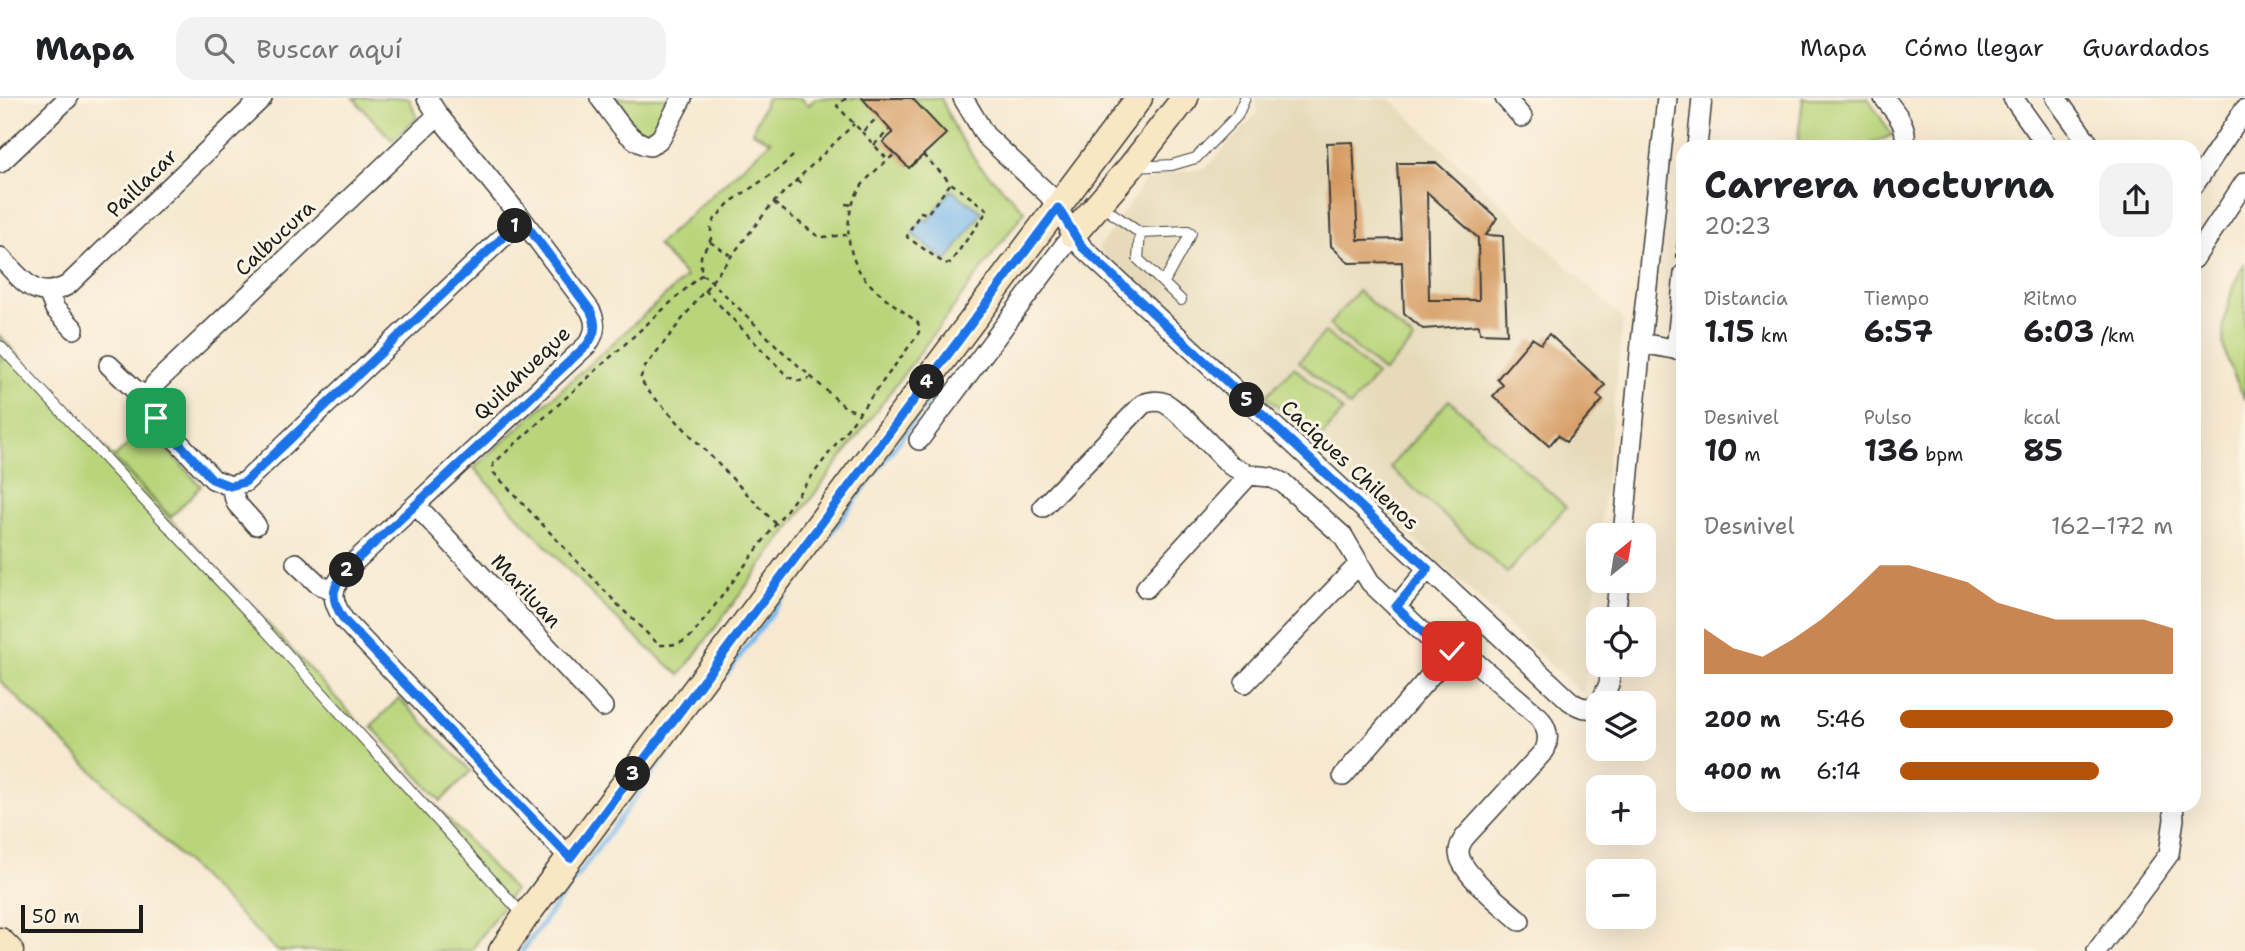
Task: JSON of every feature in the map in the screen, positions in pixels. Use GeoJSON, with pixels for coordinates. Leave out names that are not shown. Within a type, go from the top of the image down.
{"type":"FeatureCollection","features":[{"type":"Feature","properties":{"kind":"street"},"geometry":{"type":"LineString","coordinates":[[0,163],[68,98]]}},
{"type":"Feature","properties":{"kind":"street","name":"Paillacar"},"geometry":{"type":"LineString","coordinates":[[48,292],[62,288],[74,280],[262,98]]}},
{"type":"Feature","properties":{"kind":"street","name":"Quilahueque"},"geometry":{"type":"LineString","coordinates":[[334,592],[338,580],[350,566],[587,345],[594,332],[594,320],[590,310],[426,98]]}},
{"type":"Feature","properties":{"kind":"street"},"geometry":{"type":"LineString","coordinates":[[600,98],[631,137],[640,144],[650,146],[661,138],[682,98]]}},
{"type":"Feature","properties":{"kind":"street","name":"Caciques Chilenos"},"geometry":{"type":"LineString","coordinates":[[963,98],[985,135],[1049,195],[1082,247],[1570,701],[1586,708]]}},
{"type":"Feature","properties":{"kind":"street"},"geometry":{"type":"LineString","coordinates":[[502,951],[1139,98]]}},
{"type":"Feature","properties":{"kind":"street"},"geometry":{"type":"LineString","coordinates":[[919,440],[1073,234],[1131,167],[1185,98]]}},
{"type":"Feature","properties":{"kind":"street"},"geometry":{"type":"LineString","coordinates":[[1505,98],[1522,117]]}},
{"type":"Feature","properties":{"kind":"street"},"geometry":{"type":"LineString","coordinates":[[1624,523],[1667,98]]}},
{"type":"Feature","properties":{"kind":"street"},"geometry":{"type":"LineString","coordinates":[[1698,140],[1702,98]]}},
{"type":"Feature","properties":{"kind":"street"},"geometry":{"type":"LineString","coordinates":[[1884,98],[1904,125],[1905,140]]}},
{"type":"Feature","properties":{"kind":"street"},"geometry":{"type":"LineString","coordinates":[[2013,98],[2043,140]]}},
{"type":"Feature","properties":{"kind":"street"},"geometry":{"type":"LineString","coordinates":[[2056,98],[2086,140]]}},
{"type":"Feature","properties":{"kind":"street"},"geometry":{"type":"LineString","coordinates":[[2201,174],[2245,108]]}},
{"type":"Feature","properties":{"kind":"street","name":"Calbucura"},"geometry":{"type":"LineString","coordinates":[[149,398],[160,379],[438,115]]}},
{"type":"Feature","properties":{"kind":"street"},"geometry":{"type":"LineString","coordinates":[[2201,249],[2245,182]]}},
{"type":"Feature","properties":{"kind":"street"},"geometry":{"type":"LineString","coordinates":[[109,365],[134,389],[149,398],[149,406],[156,418],[212,479],[230,486],[245,482],[522,219]]}},
{"type":"Feature","properties":{"kind":"street"},"geometry":{"type":"LineString","coordinates":[[0,257],[28,285],[35,290],[48,292],[55,309],[74,329]]}},
{"type":"Feature","properties":{"kind":"street"},"geometry":{"type":"LineString","coordinates":[[1641,343],[1676,349]]}},
{"type":"Feature","properties":{"kind":"street"},"geometry":{"type":"LineString","coordinates":[[1043,507],[1143,404],[1149,401],[1163,402],[1171,407],[1230,465],[1249,475],[1270,477],[1283,483],[1343,536],[1370,582],[1432,641],[1474,661],[1546,726],[1548,734],[1545,750],[1465,837],[1458,854],[1472,877],[1520,921]]}},
{"type":"Feature","properties":{"kind":"street"},"geometry":{"type":"LineString","coordinates":[[1146,588],[1249,475]]}},
{"type":"Feature","properties":{"kind":"street"},"geometry":{"type":"LineString","coordinates":[[230,486],[237,504],[256,525]]}},
{"type":"Feature","properties":{"kind":"street","name":"Mariluan"},"geometry":{"type":"LineString","coordinates":[[416,505],[603,707]]}},
{"type":"Feature","properties":{"kind":"street"},"geometry":{"type":"LineString","coordinates":[[296,563],[318,584],[334,592],[335,605],[344,620],[570,858]]}},
{"type":"Feature","properties":{"kind":"street"},"geometry":{"type":"LineString","coordinates":[[1245,684],[1359,564]]}},
{"type":"Feature","properties":{"kind":"street"},"geometry":{"type":"LineString","coordinates":[[1396,607],[1428,569]]}},
{"type":"Feature","properties":{"kind":"street"},"geometry":{"type":"LineString","coordinates":[[1343,776],[1452,651]]}},
{"type":"Feature","properties":{"kind":"street"},"geometry":{"type":"LineString","coordinates":[[2097,951],[2169,854],[2174,812]]}},
{"type":"Feature","properties":{"kind":"street"},"geometry":{"type":"LineString","coordinates":[[0,941],[10,951]]}},
{"type":"Feature","properties":{"kind":"lane"},"geometry":{"type":"LineString","coordinates":[[1131,167],[1172,164],[1196,158],[1237,116],[1245,98]]}},
{"type":"Feature","properties":{"kind":"lane"},"geometry":{"type":"LineString","coordinates":[[1099,204],[1140,233],[1191,233],[1164,282]]}},
{"type":"Feature","properties":{"kind":"lane"},"geometry":{"type":"LineString","coordinates":[[1140,233],[1138,259],[1181,300]]}},
{"type":"Feature","properties":{"kind":"lane"},"geometry":{"type":"LineString","coordinates":[[0,346],[269,634],[525,917]]}},
{"type":"Feature","properties":{"kind":"path"},"geometry":{"type":"LineString","coordinates":[[846,98],[837,106],[888,160]]}},
{"type":"Feature","properties":{"kind":"path"},"geometry":{"type":"LineString","coordinates":[[862,132],[878,117]]}},
{"type":"Feature","properties":{"kind":"path"},"geometry":{"type":"LineString","coordinates":[[776,524],[649,392],[640,379],[645,367],[774,203],[854,124]]}},
{"type":"Feature","properties":{"kind":"path"},"geometry":{"type":"LineString","coordinates":[[874,145],[889,130]]}},
{"type":"Feature","properties":{"kind":"path"},"geometry":{"type":"LineString","coordinates":[[793,156],[775,172],[729,203],[711,226],[710,242],[701,256],[701,275],[493,464],[494,473],[659,645],[687,642],[920,329],[918,323],[860,273],[847,235],[853,205],[862,186],[895,154]]}},
{"type":"Feature","properties":{"kind":"path"},"geometry":{"type":"LineString","coordinates":[[923,155],[951,183],[988,210],[950,263],[945,264],[907,237],[921,212],[927,214],[951,183]]}},
{"type":"Feature","properties":{"kind":"path"},"geometry":{"type":"LineString","coordinates":[[796,181],[804,184]]}},
{"type":"Feature","properties":{"kind":"path"},"geometry":{"type":"LineString","coordinates":[[774,203],[816,235],[847,235]]}},
{"type":"Feature","properties":{"kind":"path"},"geometry":{"type":"LineString","coordinates":[[846,204],[853,205]]}},
{"type":"Feature","properties":{"kind":"path"},"geometry":{"type":"LineString","coordinates":[[710,242],[732,256]]}},
{"type":"Feature","properties":{"kind":"path"},"geometry":{"type":"LineString","coordinates":[[701,275],[707,277],[846,408],[860,412]]}},
{"type":"Feature","properties":{"kind":"path"},"geometry":{"type":"LineString","coordinates":[[705,290],[788,377],[800,381],[811,377]]}},
{"type":"Feature","properties":{"kind":"shaded area"},"geometry":{"type":"Polygon","coordinates":[[[1256,98],[1389,98],[1623,319],[1601,523],[1586,523],[1586,593],[1595,593],[1593,607],[1586,607],[1584,692],[1580,692],[1098,249],[1145,181],[1163,174],[1205,169],[1257,113],[1256,98]]]}},
{"type":"Feature","properties":{"kind":"green space"},"geometry":{"type":"Polygon","coordinates":[[[353,98],[409,98],[417,118],[392,140],[353,98]]]}},
{"type":"Feature","properties":{"kind":"green space"},"geometry":{"type":"Polygon","coordinates":[[[614,98],[668,98],[650,134],[640,134],[614,98]]]}},
{"type":"Feature","properties":{"kind":"green space"},"geometry":{"type":"Polygon","coordinates":[[[767,98],[800,98],[809,105],[815,98],[941,98],[956,131],[979,165],[1025,211],[680,675],[599,601],[474,468],[686,277],[657,245],[771,141],[752,132],[767,98]]]}},
{"type":"Feature","properties":{"kind":"green space"},"geometry":{"type":"Polygon","coordinates":[[[1803,98],[1868,98],[1892,135],[1881,140],[1798,140],[1803,98]]]}},
{"type":"Feature","properties":{"kind":"green space"},"geometry":{"type":"Polygon","coordinates":[[[2245,264],[2245,400],[2228,361],[2223,339],[2228,304],[2245,264]]]}},
{"type":"Feature","properties":{"kind":"green space"},"geometry":{"type":"Polygon","coordinates":[[[1358,291],[1414,340],[1384,372],[1329,325],[1358,291]]]}},
{"type":"Feature","properties":{"kind":"green space"},"geometry":{"type":"Polygon","coordinates":[[[1325,332],[1376,375],[1350,407],[1299,361],[1325,332]]]}},
{"type":"Feature","properties":{"kind":"green space"},"geometry":{"type":"Polygon","coordinates":[[[0,336],[114,458],[146,427],[201,486],[171,517],[116,460],[514,890],[471,951],[277,951],[0,681],[0,336]]]}},
{"type":"Feature","properties":{"kind":"green space"},"geometry":{"type":"Polygon","coordinates":[[[1294,367],[1343,411],[1318,441],[1266,396],[1294,367]]]}},
{"type":"Feature","properties":{"kind":"green space"},"geometry":{"type":"Polygon","coordinates":[[[1449,400],[1566,507],[1507,573],[1390,467],[1449,400]]]}},
{"type":"Feature","properties":{"kind":"green space"},"geometry":{"type":"Polygon","coordinates":[[[399,698],[471,771],[441,801],[371,726],[399,698]]]}},
{"type":"Feature","properties":{"kind":"water"},"geometry":{"type":"Polygon","coordinates":[[[951,190],[982,212],[947,261],[912,234],[923,219],[928,221],[951,190]]]}},
{"type":"Feature","properties":{"kind":"building"},"geometry":{"type":"Polygon","coordinates":[[[862,98],[912,98],[946,134],[909,168],[883,142],[893,133],[862,98]]]}},
{"type":"Feature","properties":{"kind":"building"},"geometry":{"type":"Polygon","coordinates":[[[1353,142],[1358,240],[1401,239],[1397,163],[1437,163],[1497,218],[1486,235],[1503,236],[1507,334],[1480,333],[1479,325],[1423,329],[1404,313],[1402,262],[1349,263],[1331,246],[1327,143],[1353,142]],[[1427,192],[1429,300],[1479,300],[1478,238],[1427,192]]]}},
{"type":"Feature","properties":{"kind":"building"},"geometry":{"type":"Polygon","coordinates":[[[1549,334],[1605,385],[1597,395],[1603,400],[1566,442],[1558,435],[1549,446],[1493,396],[1503,385],[1497,379],[1532,338],[1541,344],[1549,334]]]}},
{"type":"Feature","properties":{"kind":"waterway"},"geometry":{"type":"LineString","coordinates":[[522,951],[930,399]]}},
{"type":"Feature","properties":{"kind":"route"},"geometry":{"type":"LineString","coordinates":[[156,418],[212,479],[230,486],[245,482],[522,219],[590,310],[595,324],[593,336],[587,345],[350,566],[338,580],[333,598],[344,620],[570,858],[1058,208],[1082,247],[1428,569],[1396,607],[1432,641],[1452,651]]}}]}
